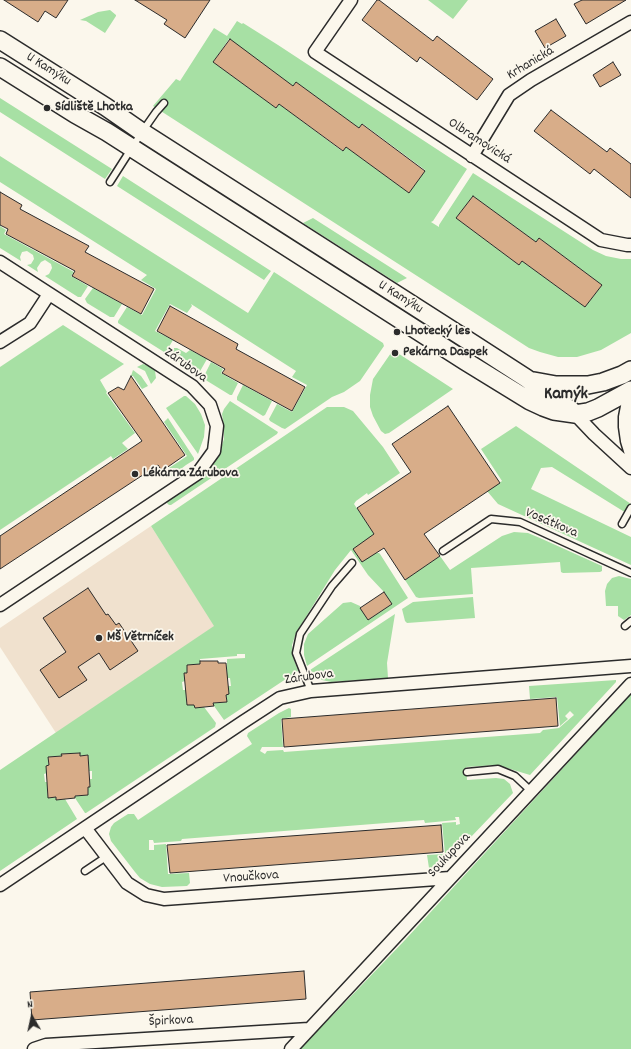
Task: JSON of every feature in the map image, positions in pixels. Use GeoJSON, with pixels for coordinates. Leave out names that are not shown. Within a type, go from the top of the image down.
{"type":"FeatureCollection","features":[{"type":"Feature","properties":{"kind":"street","name":"Olbramovická"},"geometry":{"type":"LineString","coordinates":[[351,0],[315,52],[601,240],[627,246],[631,245]]}},
{"type":"Feature","properties":{"kind":"street","name":"Krhanická"},"geometry":{"type":"LineString","coordinates":[[472,156],[508,95],[631,22]]}},
{"type":"Feature","properties":{"kind":"street","name":"U Kamýku"},"geometry":{"type":"LineString","coordinates":[[0,40],[475,344],[526,378],[575,414]]}},
{"type":"Feature","properties":{"kind":"street","name":"U Kamýku"},"geometry":{"type":"LineString","coordinates":[[0,67],[132,148],[515,393],[543,407],[564,413],[575,414]]}},
{"type":"Feature","properties":{"kind":"street","name":"Zárubova"},"geometry":{"type":"LineString","coordinates":[[0,262],[192,386],[210,405],[217,426],[214,452],[198,474],[0,605]]}},
{"type":"Feature","properties":{"kind":"street"},"geometry":{"type":"LineString","coordinates":[[0,342],[30,322],[48,294]]}},
{"type":"Feature","properties":{"kind":"street"},"geometry":{"type":"LineString","coordinates":[[526,378],[556,385],[572,386],[603,382],[626,373]]}},
{"type":"Feature","properties":{"kind":"street"},"geometry":{"type":"LineString","coordinates":[[575,414],[598,392],[626,373]]}},
{"type":"Feature","properties":{"kind":"street"},"geometry":{"type":"LineString","coordinates":[[575,414],[588,412],[598,408],[630,390]]}},
{"type":"Feature","properties":{"kind":"street"},"geometry":{"type":"LineString","coordinates":[[630,390],[625,417],[625,427],[631,454]]}},
{"type":"Feature","properties":{"kind":"street"},"geometry":{"type":"LineString","coordinates":[[575,414],[594,434],[631,468]]}},
{"type":"Feature","properties":{"kind":"street","name":"Zárubova"},"geometry":{"type":"LineString","coordinates":[[0,885],[280,698],[311,691],[631,666]]}},
{"type":"Feature","properties":{"kind":"street","name":"Soukupova"},"geometry":{"type":"LineString","coordinates":[[291,1049],[631,684]]}},
{"type":"Feature","properties":{"kind":"street","name":"Vnoučkova"},"geometry":{"type":"LineString","coordinates":[[85,828],[127,883],[146,895],[164,899],[450,878]]}},
{"type":"Feature","properties":{"kind":"street","name":"Špirkova"},"geometry":{"type":"LineString","coordinates":[[34,1049],[46,1045],[309,1029]]}},
{"type":"Feature","properties":{"kind":"lane"},"geometry":{"type":"LineString","coordinates":[[110,182],[142,132],[164,103]]}},
{"type":"Feature","properties":{"kind":"lane"},"geometry":{"type":"LineString","coordinates":[[622,524],[631,508]]}},
{"type":"Feature","properties":{"kind":"lane","name":"Vosátkova"},"geometry":{"type":"LineString","coordinates":[[443,551],[491,519],[520,522],[631,573]]}},
{"type":"Feature","properties":{"kind":"lane"},"geometry":{"type":"LineString","coordinates":[[311,691],[296,653],[300,634],[332,586],[352,563]]}},
{"type":"Feature","properties":{"kind":"lane"},"geometry":{"type":"LineString","coordinates":[[625,626],[631,621]]}},
{"type":"Feature","properties":{"kind":"lane"},"geometry":{"type":"LineString","coordinates":[[467,772],[498,769],[515,776],[531,791]]}},
{"type":"Feature","properties":{"kind":"lane"},"geometry":{"type":"LineString","coordinates":[[84,871],[106,856]]}},
{"type":"Feature","properties":{"kind":"shaded area","name":"MŠ Větrníček"},"geometry":{"type":"Polygon","coordinates":[[[151,526],[215,626],[56,733],[0,647],[0,628],[151,526]]]}},
{"type":"Feature","properties":{"kind":"green space"},"geometry":{"type":"Polygon","coordinates":[[[428,0],[468,0],[453,19],[428,0]]]}},
{"type":"Feature","properties":{"kind":"green space"},"geometry":{"type":"Polygon","coordinates":[[[110,10],[116,16],[105,33],[86,21],[80,20],[98,12],[110,10]]]}},
{"type":"Feature","properties":{"kind":"green space"},"geometry":{"type":"Polygon","coordinates":[[[237,21],[242,24],[243,23],[467,169],[431,222],[439,227],[473,173],[593,250],[606,256],[631,259],[631,333],[601,350],[577,357],[558,357],[529,348],[153,106],[176,79],[180,81],[214,28],[227,36],[237,21]],[[229,39],[213,62],[276,108],[279,104],[342,151],[346,147],[409,193],[425,170],[363,124],[359,128],[296,82],[293,86],[229,39]],[[473,196],[456,218],[519,265],[522,261],[585,307],[602,285],[539,238],[536,242],[473,196]]]}},
{"type":"Feature","properties":{"kind":"green space"},"geometry":{"type":"Polygon","coordinates":[[[0,98],[112,169],[105,179],[0,112],[0,98]]]}},
{"type":"Feature","properties":{"kind":"green space"},"geometry":{"type":"Polygon","coordinates":[[[0,156],[248,313],[274,272],[383,343],[384,346],[360,381],[344,392],[332,397],[285,429],[282,428],[269,419],[277,404],[292,412],[307,385],[292,377],[296,371],[191,304],[192,306],[187,313],[170,304],[155,331],[173,340],[166,352],[118,323],[127,307],[142,315],[156,289],[141,280],[147,275],[0,182],[0,156]]]}},
{"type":"Feature","properties":{"kind":"green space"},"geometry":{"type":"Polygon","coordinates":[[[123,176],[271,271],[264,280],[117,186],[123,176]]]}},
{"type":"Feature","properties":{"kind":"green space"},"geometry":{"type":"Polygon","coordinates":[[[313,218],[407,278],[397,283],[303,223],[313,218]]]}},
{"type":"Feature","properties":{"kind":"green space"},"geometry":{"type":"Polygon","coordinates":[[[0,226],[6,230],[4,234],[74,272],[71,276],[88,286],[81,297],[78,297],[45,276],[49,274],[52,268],[51,264],[45,260],[41,262],[37,268],[38,272],[27,265],[31,264],[34,259],[33,255],[27,251],[22,252],[20,257],[21,261],[0,248],[0,226]]]}},
{"type":"Feature","properties":{"kind":"green space"},"geometry":{"type":"Polygon","coordinates":[[[93,288],[122,304],[114,317],[110,317],[87,303],[85,299],[93,288]]]}},
{"type":"Feature","properties":{"kind":"green space"},"geometry":{"type":"Polygon","coordinates":[[[63,325],[124,364],[100,380],[107,392],[106,393],[135,433],[122,443],[128,449],[113,459],[111,456],[0,530],[0,367],[63,325]]]}},
{"type":"Feature","properties":{"kind":"green space"},"geometry":{"type":"Polygon","coordinates":[[[174,348],[186,353],[190,350],[207,359],[199,373],[171,357],[174,348]]]}},
{"type":"Feature","properties":{"kind":"green space"},"geometry":{"type":"Polygon","coordinates":[[[393,350],[453,389],[389,433],[385,434],[381,431],[373,416],[370,407],[370,395],[373,379],[393,350]]]}},
{"type":"Feature","properties":{"kind":"green space"},"geometry":{"type":"Polygon","coordinates":[[[211,362],[223,369],[221,373],[238,383],[232,395],[204,379],[211,362]]]}},
{"type":"Feature","properties":{"kind":"green space"},"geometry":{"type":"Polygon","coordinates":[[[143,364],[151,367],[155,371],[156,378],[151,384],[145,371],[137,367],[143,364]]]}},
{"type":"Feature","properties":{"kind":"green space"},"geometry":{"type":"Polygon","coordinates":[[[133,370],[141,376],[148,386],[142,389],[133,376],[131,376],[133,370]]]}},
{"type":"Feature","properties":{"kind":"green space"},"geometry":{"type":"Polygon","coordinates":[[[243,385],[272,401],[265,415],[263,416],[237,400],[243,385]]]}},
{"type":"Feature","properties":{"kind":"green space"},"geometry":{"type":"Polygon","coordinates":[[[184,396],[195,404],[205,425],[204,437],[198,454],[166,408],[184,396]]]}},
{"type":"Feature","properties":{"kind":"green space"},"geometry":{"type":"Polygon","coordinates":[[[230,401],[278,432],[277,434],[169,505],[166,502],[203,477],[213,465],[219,454],[224,439],[222,414],[230,401]]]}},
{"type":"Feature","properties":{"kind":"green space"},"geometry":{"type":"Polygon","coordinates":[[[327,407],[344,407],[353,411],[383,447],[400,473],[368,495],[367,493],[354,504],[374,534],[375,553],[380,554],[408,598],[307,666],[304,655],[304,644],[308,634],[343,603],[351,602],[360,606],[368,620],[392,604],[384,592],[368,575],[351,550],[335,570],[296,633],[292,645],[293,657],[298,671],[224,720],[213,703],[227,702],[226,695],[228,686],[231,686],[230,678],[227,678],[227,659],[245,658],[245,654],[200,659],[200,664],[187,665],[185,681],[182,682],[183,690],[186,690],[187,705],[194,705],[195,708],[204,707],[216,723],[215,727],[86,813],[75,796],[88,795],[90,779],[92,779],[92,771],[89,771],[88,755],[80,756],[80,753],[62,754],[62,756],[48,757],[49,765],[46,766],[47,773],[44,774],[45,782],[47,782],[48,797],[56,797],[57,800],[65,799],[77,819],[0,871],[0,770],[214,626],[151,526],[327,407]]]}},
{"type":"Feature","properties":{"kind":"green space"},"geometry":{"type":"Polygon","coordinates":[[[168,418],[194,458],[194,460],[169,478],[163,472],[187,456],[164,422],[168,418]]]}},
{"type":"Feature","properties":{"kind":"green space"},"geometry":{"type":"Polygon","coordinates":[[[516,426],[631,504],[631,516],[552,467],[541,468],[531,489],[631,537],[631,565],[498,504],[487,491],[502,481],[481,449],[516,426]]]}},
{"type":"Feature","properties":{"kind":"green space"},"geometry":{"type":"Polygon","coordinates":[[[514,532],[528,533],[540,538],[602,566],[602,571],[563,573],[561,572],[560,562],[471,568],[473,594],[419,598],[416,597],[405,580],[440,556],[450,570],[502,536],[514,532]]]}},
{"type":"Feature","properties":{"kind":"green space"},"geometry":{"type":"Polygon","coordinates":[[[619,576],[631,579],[631,615],[624,620],[618,616],[618,606],[606,606],[605,591],[607,584],[612,578],[619,576]]]}},
{"type":"Feature","properties":{"kind":"green space"},"geometry":{"type":"Polygon","coordinates":[[[473,597],[475,618],[407,623],[405,621],[402,609],[413,602],[473,597]]]}},
{"type":"Feature","properties":{"kind":"green space"},"geometry":{"type":"Polygon","coordinates":[[[395,614],[387,663],[388,678],[331,682],[322,680],[310,670],[395,614]]]}},
{"type":"Feature","properties":{"kind":"green space"},"geometry":{"type":"Polygon","coordinates":[[[616,680],[616,682],[530,775],[497,765],[466,767],[467,780],[496,778],[504,779],[510,784],[513,793],[448,861],[439,866],[429,868],[427,855],[445,854],[442,823],[456,822],[456,825],[460,824],[459,817],[455,817],[456,820],[425,823],[424,820],[182,839],[181,841],[154,843],[153,840],[149,840],[149,850],[154,850],[154,845],[166,844],[168,874],[189,873],[190,883],[187,886],[162,887],[150,884],[140,878],[111,841],[109,834],[114,823],[128,814],[134,814],[138,820],[252,744],[247,736],[248,733],[289,708],[291,709],[291,717],[281,719],[283,747],[262,747],[260,751],[265,754],[267,751],[283,750],[284,752],[540,733],[543,730],[559,728],[574,715],[570,711],[565,716],[568,719],[560,726],[557,697],[530,699],[529,686],[616,680]]]}},
{"type":"Feature","properties":{"kind":"green space"},"geometry":{"type":"Polygon","coordinates":[[[631,694],[631,1049],[299,1049],[405,940],[631,694]]]}},
{"type":"Feature","properties":{"kind":"building"},"geometry":{"type":"Polygon","coordinates":[[[4,0],[68,0],[56,18],[45,11],[38,22],[4,0]]]}},
{"type":"Feature","properties":{"kind":"building"},"geometry":{"type":"Polygon","coordinates":[[[135,0],[210,0],[185,38],[164,24],[167,20],[135,0]]]}},
{"type":"Feature","properties":{"kind":"building"},"geometry":{"type":"Polygon","coordinates":[[[377,0],[433,41],[437,36],[493,79],[477,100],[420,57],[417,62],[362,20],[377,0]]]}},
{"type":"Feature","properties":{"kind":"building"},"geometry":{"type":"Polygon","coordinates":[[[582,0],[626,0],[586,24],[574,4],[582,0]]]}},
{"type":"Feature","properties":{"kind":"building"},"geometry":{"type":"Polygon","coordinates":[[[556,19],[566,36],[545,48],[535,31],[556,19]]]}},
{"type":"Feature","properties":{"kind":"building"},"geometry":{"type":"Polygon","coordinates":[[[230,39],[293,86],[296,82],[359,128],[362,124],[425,171],[409,193],[346,147],[343,151],[279,104],[276,108],[213,62],[230,39]]]}},
{"type":"Feature","properties":{"kind":"building"},"geometry":{"type":"Polygon","coordinates":[[[613,62],[621,75],[600,87],[593,75],[613,62]]]}},
{"type":"Feature","properties":{"kind":"building"},"geometry":{"type":"Polygon","coordinates":[[[551,110],[607,152],[610,148],[631,164],[631,198],[594,169],[590,174],[534,131],[551,110]]]}},
{"type":"Feature","properties":{"kind":"building"},"geometry":{"type":"Polygon","coordinates":[[[0,192],[22,205],[20,209],[89,246],[85,252],[154,289],[141,314],[72,276],[75,271],[6,234],[8,229],[0,225],[0,192]]]}},
{"type":"Feature","properties":{"kind":"building"},"geometry":{"type":"Polygon","coordinates":[[[473,196],[536,242],[539,238],[602,285],[585,307],[522,261],[519,265],[456,218],[473,196]]]}},
{"type":"Feature","properties":{"kind":"building"},"geometry":{"type":"Polygon","coordinates":[[[170,306],[238,344],[236,349],[305,387],[292,411],[222,373],[225,369],[157,331],[170,306]]]}},
{"type":"Feature","properties":{"kind":"building"},"geometry":{"type":"Polygon","coordinates":[[[131,376],[185,455],[162,471],[158,465],[0,569],[0,536],[142,441],[108,393],[118,387],[124,390],[131,376]]]}},
{"type":"Feature","properties":{"kind":"building"},"geometry":{"type":"Polygon","coordinates":[[[448,406],[500,483],[424,534],[440,556],[405,580],[384,548],[362,562],[353,549],[374,534],[357,508],[411,472],[392,444],[448,406]]]}},
{"type":"Feature","properties":{"kind":"building"},"geometry":{"type":"Polygon","coordinates":[[[88,588],[106,615],[108,614],[116,625],[119,623],[138,651],[110,670],[99,653],[78,667],[87,680],[59,698],[40,670],[66,652],[43,618],[88,588]]]}},
{"type":"Feature","properties":{"kind":"building"},"geometry":{"type":"Polygon","coordinates":[[[384,592],[392,604],[368,620],[360,608],[384,592]]]}},
{"type":"Feature","properties":{"kind":"building"},"geometry":{"type":"Polygon","coordinates":[[[200,661],[218,661],[218,663],[226,663],[229,694],[226,695],[227,702],[213,703],[214,706],[195,708],[194,705],[187,705],[184,673],[187,673],[187,665],[200,664],[200,661]]]}},
{"type":"Feature","properties":{"kind":"building"},"geometry":{"type":"Polygon","coordinates":[[[556,698],[558,726],[284,747],[282,719],[556,698]]]}},
{"type":"Feature","properties":{"kind":"building"},"geometry":{"type":"Polygon","coordinates":[[[80,753],[80,756],[88,755],[90,787],[88,787],[88,795],[56,800],[56,797],[48,798],[46,766],[49,765],[48,757],[62,756],[61,754],[80,753]]]}},
{"type":"Feature","properties":{"kind":"building"},"geometry":{"type":"Polygon","coordinates":[[[441,825],[443,852],[170,873],[167,845],[441,825]]]}},
{"type":"Feature","properties":{"kind":"building"},"geometry":{"type":"Polygon","coordinates":[[[304,971],[306,999],[32,1020],[30,992],[304,971]]]}},
{"type":"Feature","properties":{"kind":"place","name":"Sídliště Lhotka"},"geometry":{"type":"Point","coordinates":[47,108]}},
{"type":"Feature","properties":{"kind":"place","name":"Lhotecký les"},"geometry":{"type":"Point","coordinates":[397,332]}},
{"type":"Feature","properties":{"kind":"place","name":"Pekárna Daspek"},"geometry":{"type":"Point","coordinates":[395,353]}},
{"type":"Feature","properties":{"kind":"place","name":"Lékárna Zárubova"},"geometry":{"type":"Point","coordinates":[135,474]}},
{"type":"Feature","properties":{"kind":"place","name":"MŠ Větrníček"},"geometry":{"type":"Point","coordinates":[99,638]}},
{"type":"Feature","properties":{"kind":"district","name":"Kamýk"},"geometry":{"type":"Point","coordinates":[566,396]}}]}
